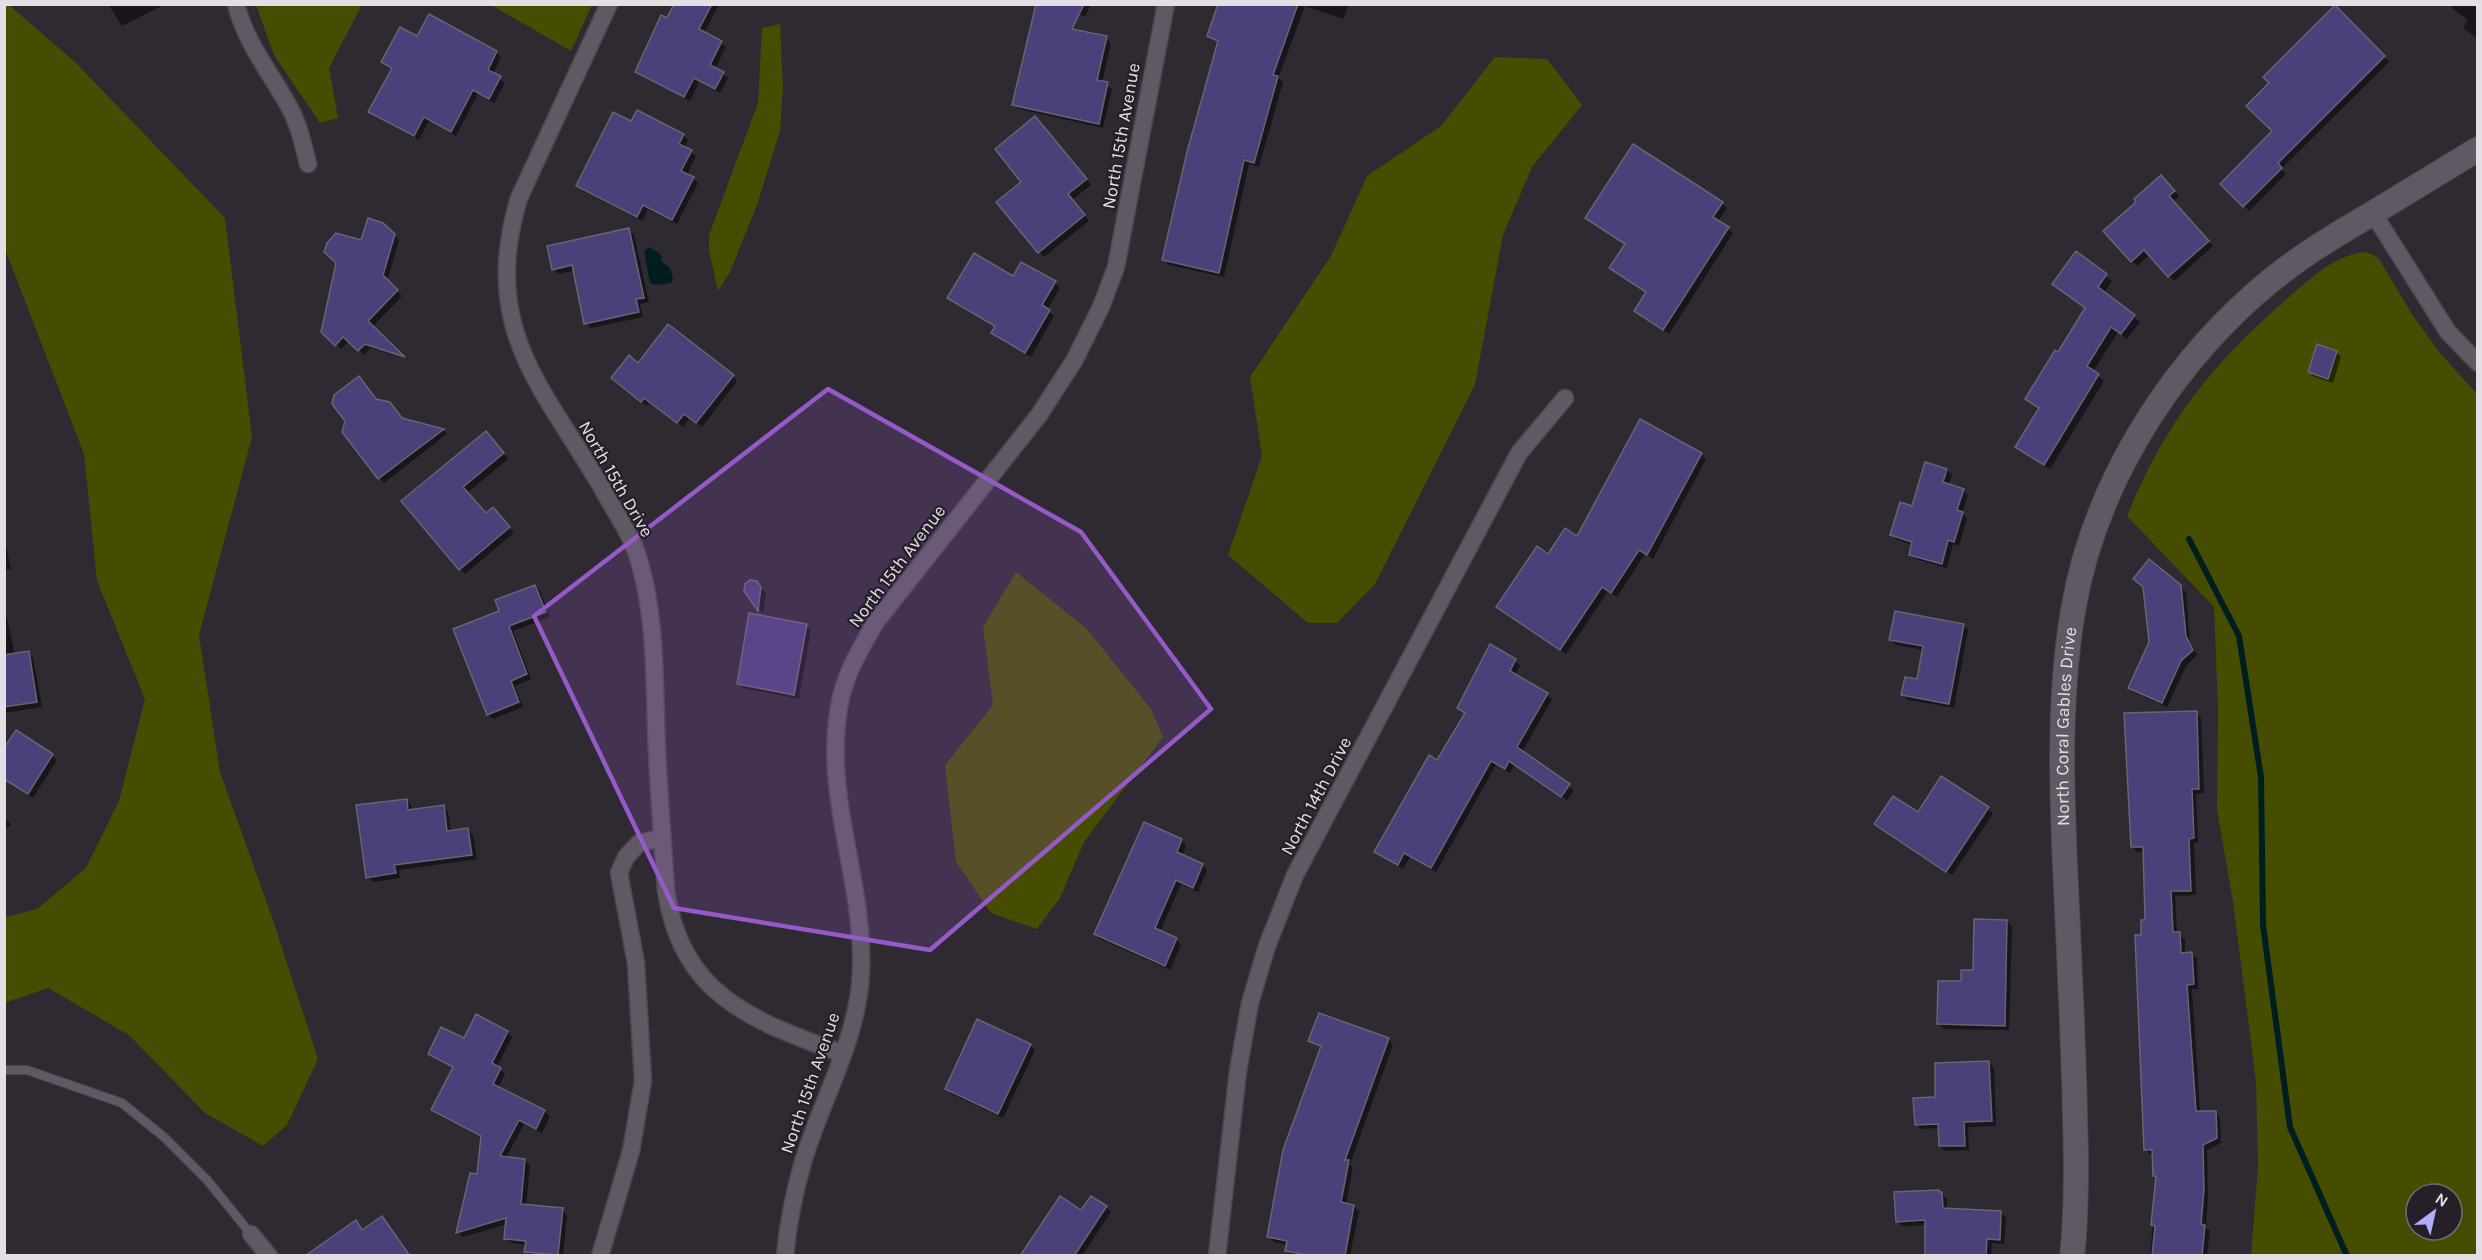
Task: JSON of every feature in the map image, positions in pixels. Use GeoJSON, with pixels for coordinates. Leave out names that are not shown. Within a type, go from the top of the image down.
{"type":"FeatureCollection","features":[{"type":"Feature","properties":{"kind":"street"},"geometry":{"type":"LineString","coordinates":[[236,4],[248,35],[268,74],[288,104],[300,131],[308,164]]}},
{"type":"Feature","properties":{"kind":"street","name":"North 15th Drive"},"geometry":{"type":"LineString","coordinates":[[609,4],[519,198],[511,225],[506,282],[513,328],[532,377],[581,451],[630,537],[640,564],[651,637],[662,838],[670,918],[678,939],[694,966],[710,986],[728,1001],[768,1025],[843,1054]]}},
{"type":"Feature","properties":{"kind":"street","name":"North 15th Avenue"},"geometry":{"type":"LineString","coordinates":[[785,1256],[788,1221],[803,1161],[854,1023],[861,974],[861,945],[836,791],[835,740],[841,696],[861,648],[875,623],[1039,415],[1074,361],[1101,307],[1116,267],[1166,4]]}},
{"type":"Feature","properties":{"kind":"street","name":"North Coral Gables Drive"},"geometry":{"type":"LineString","coordinates":[[2072,1256],[2076,1229],[2075,1123],[2063,705],[2073,612],[2085,556],[2107,495],[2147,422],[2179,377],[2212,336],[2255,293],[2286,268],[2478,149]]}},
{"type":"Feature","properties":{"kind":"street"},"geometry":{"type":"LineString","coordinates":[[2373,213],[2448,332],[2478,363]]}},
{"type":"Feature","properties":{"kind":"street","name":"North 14th Drive"},"geometry":{"type":"LineString","coordinates":[[1217,1256],[1245,1026],[1258,973],[1295,875],[1520,453],[1565,398]]}},
{"type":"Feature","properties":{"kind":"street"},"geometry":{"type":"LineString","coordinates":[[600,1256],[631,1151],[643,1081],[636,963],[619,873],[626,857],[639,843],[662,838]]}},
{"type":"Feature","properties":{"kind":"street"},"geometry":{"type":"LineString","coordinates":[[251,1234],[269,1256]]}},
{"type":"Feature","properties":{"kind":"lane"},"geometry":{"type":"LineString","coordinates":[[4,1070],[27,1070],[122,1103],[164,1137],[207,1180],[251,1234]]}},
{"type":"Feature","properties":{"kind":"highlighted area"},"geometry":{"type":"Polygon","coordinates":[[[828,389],[1081,532],[1211,709],[930,950],[674,908],[534,616],[828,389]]]}},
{"type":"Feature","properties":{"kind":"green space"},"geometry":{"type":"Polygon","coordinates":[[[4,5],[9,5],[76,63],[225,218],[252,437],[199,635],[220,772],[273,920],[318,1059],[287,1125],[263,1146],[205,1113],[129,1035],[48,988],[5,1003],[5,917],[37,909],[86,868],[119,801],[145,699],[97,581],[84,454],[5,249],[4,5]]]}},
{"type":"Feature","properties":{"kind":"green space"},"geometry":{"type":"Polygon","coordinates":[[[256,5],[362,5],[329,68],[338,118],[320,123],[274,55],[256,5]]]}},
{"type":"Feature","properties":{"kind":"green space"},"geometry":{"type":"Polygon","coordinates":[[[491,5],[592,5],[571,51],[491,5]]]}},
{"type":"Feature","properties":{"kind":"green space"},"geometry":{"type":"Polygon","coordinates":[[[780,24],[783,87],[780,131],[757,205],[730,272],[718,291],[709,250],[709,235],[758,103],[762,28],[780,24]]]}},
{"type":"Feature","properties":{"kind":"green space"},"geometry":{"type":"Polygon","coordinates":[[[1495,57],[1547,59],[1582,105],[1532,167],[1503,235],[1475,385],[1375,584],[1337,623],[1308,623],[1228,555],[1262,456],[1250,377],[1331,256],[1367,176],[1441,126],[1495,57]]]}},
{"type":"Feature","properties":{"kind":"green space"},"geometry":{"type":"Polygon","coordinates":[[[2365,252],[2379,259],[2413,316],[2440,353],[2477,394],[2477,1255],[2251,1255],[2258,1166],[2256,1081],[2233,902],[2217,809],[2218,708],[2214,607],[2127,516],[2142,482],[2175,423],[2193,396],[2214,371],[2261,322],[2324,269],[2344,258],[2365,252]]]}},
{"type":"Feature","properties":{"kind":"green space"},"geometry":{"type":"Polygon","coordinates":[[[1016,572],[1087,629],[1151,709],[1163,737],[1084,842],[1060,898],[1037,929],[991,913],[956,862],[945,765],[993,705],[983,627],[1016,572]]]}},
{"type":"Feature","properties":{"kind":"shaded area"},"geometry":{"type":"Polygon","coordinates":[[[649,247],[661,254],[662,262],[670,268],[673,278],[671,283],[655,285],[650,283],[644,251],[649,247]]]}},
{"type":"Feature","properties":{"kind":"building"},"geometry":{"type":"Polygon","coordinates":[[[674,4],[712,4],[699,29],[722,41],[710,65],[724,72],[715,89],[694,78],[684,97],[635,72],[661,15],[667,18],[674,4]]]}},
{"type":"Feature","properties":{"kind":"building"},"geometry":{"type":"Polygon","coordinates":[[[1036,4],[1084,4],[1072,29],[1107,36],[1097,80],[1108,82],[1099,124],[1012,105],[1036,4]]]}},
{"type":"Feature","properties":{"kind":"building"},"geometry":{"type":"Polygon","coordinates":[[[1218,4],[1298,4],[1273,75],[1278,76],[1254,163],[1244,160],[1219,273],[1162,260],[1187,152],[1218,41],[1207,36],[1218,4]]]}},
{"type":"Feature","properties":{"kind":"building"},"geometry":{"type":"Polygon","coordinates":[[[2335,5],[2385,56],[2278,163],[2282,168],[2243,207],[2220,184],[2272,131],[2246,106],[2269,83],[2263,77],[2335,5]]]}},
{"type":"Feature","properties":{"kind":"building"},"geometry":{"type":"Polygon","coordinates":[[[429,14],[497,51],[488,70],[501,76],[489,99],[473,90],[451,132],[424,117],[414,136],[368,112],[392,68],[381,62],[400,27],[417,36],[429,14]]]}},
{"type":"Feature","properties":{"kind":"building"},"geometry":{"type":"Polygon","coordinates":[[[637,110],[684,134],[679,144],[692,150],[681,171],[694,177],[672,220],[643,205],[637,217],[576,186],[613,112],[631,121],[637,110]]]}},
{"type":"Feature","properties":{"kind":"building"},"geometry":{"type":"Polygon","coordinates":[[[1035,116],[1087,179],[1068,194],[1085,215],[1038,253],[996,202],[1021,182],[995,149],[1035,116]]]}},
{"type":"Feature","properties":{"kind":"building"},"geometry":{"type":"Polygon","coordinates":[[[1633,144],[1723,202],[1713,217],[1729,227],[1663,330],[1634,311],[1646,292],[1609,268],[1625,244],[1585,218],[1633,144]]]}},
{"type":"Feature","properties":{"kind":"building"},"geometry":{"type":"Polygon","coordinates":[[[2161,175],[2175,191],[2169,196],[2209,241],[2168,277],[2144,250],[2131,262],[2103,231],[2136,202],[2134,199],[2161,175]]]}},
{"type":"Feature","properties":{"kind":"building"},"geometry":{"type":"Polygon","coordinates":[[[368,218],[383,223],[395,234],[383,275],[398,290],[368,321],[405,357],[365,344],[358,351],[343,337],[335,346],[321,332],[336,263],[324,252],[327,243],[336,233],[361,240],[368,218]]]}},
{"type":"Feature","properties":{"kind":"building"},"geometry":{"type":"Polygon","coordinates":[[[629,228],[644,298],[636,299],[639,312],[584,324],[572,265],[552,270],[547,246],[629,228]]]}},
{"type":"Feature","properties":{"kind":"building"},"geometry":{"type":"Polygon","coordinates":[[[2076,251],[2107,274],[2098,287],[2135,315],[2121,334],[2111,327],[2087,366],[2099,374],[2044,465],[2015,447],[2039,408],[2025,399],[2055,350],[2058,352],[2085,308],[2052,284],[2076,251]]]}},
{"type":"Feature","properties":{"kind":"building"},"geometry":{"type":"Polygon","coordinates":[[[974,253],[1013,276],[1021,262],[1056,281],[1042,305],[1050,310],[1025,353],[991,333],[995,326],[947,298],[974,253]]]}},
{"type":"Feature","properties":{"kind":"building"},"geometry":{"type":"Polygon","coordinates":[[[668,324],[734,375],[696,423],[684,414],[677,423],[644,398],[641,402],[611,378],[629,355],[638,363],[668,324]]]}},
{"type":"Feature","properties":{"kind":"building"},"geometry":{"type":"Polygon","coordinates":[[[2317,344],[2337,351],[2328,379],[2308,372],[2317,344]]]}},
{"type":"Feature","properties":{"kind":"building"},"geometry":{"type":"Polygon","coordinates":[[[359,376],[376,399],[390,402],[402,418],[444,429],[378,479],[342,432],[345,421],[332,404],[334,395],[359,376]]]}},
{"type":"Feature","properties":{"kind":"building"},"geometry":{"type":"Polygon","coordinates":[[[1640,419],[1702,453],[1647,555],[1639,550],[1611,593],[1602,587],[1560,650],[1496,607],[1537,546],[1548,554],[1565,528],[1577,536],[1640,419]]]}},
{"type":"Feature","properties":{"kind":"building"},"geometry":{"type":"Polygon","coordinates":[[[486,431],[504,453],[463,487],[486,513],[493,507],[510,527],[459,570],[401,501],[486,431]]]}},
{"type":"Feature","properties":{"kind":"building"},"geometry":{"type":"Polygon","coordinates":[[[1925,462],[1947,469],[1943,482],[1964,489],[1957,510],[1963,512],[1954,542],[1948,540],[1942,564],[1909,555],[1912,542],[1890,535],[1900,502],[1912,506],[1925,462]]]}},
{"type":"Feature","properties":{"kind":"building"},"geometry":{"type":"Polygon","coordinates":[[[2149,559],[2181,585],[2186,636],[2193,650],[2181,661],[2162,703],[2128,688],[2149,642],[2143,587],[2133,579],[2149,559]]]}},
{"type":"Feature","properties":{"kind":"building"},"geometry":{"type":"Polygon","coordinates":[[[750,580],[757,581],[761,587],[758,611],[744,591],[745,584],[750,580]]]}},
{"type":"Feature","properties":{"kind":"building"},"geometry":{"type":"Polygon","coordinates":[[[535,585],[546,612],[509,626],[527,674],[511,681],[519,702],[487,715],[453,629],[499,611],[495,600],[535,585]]]}},
{"type":"Feature","properties":{"kind":"building"},"geometry":{"type":"Polygon","coordinates":[[[1895,611],[1964,624],[1949,704],[1901,695],[1905,677],[1917,679],[1923,646],[1889,640],[1895,611]]]}},
{"type":"Feature","properties":{"kind":"building"},"geometry":{"type":"Polygon","coordinates":[[[749,613],[807,624],[794,695],[737,684],[749,613]]]}},
{"type":"Feature","properties":{"kind":"building"},"geometry":{"type":"Polygon","coordinates":[[[1490,644],[1516,659],[1510,671],[1548,693],[1517,747],[1570,784],[1561,797],[1509,761],[1505,769],[1491,761],[1431,868],[1404,853],[1398,865],[1374,852],[1429,755],[1437,760],[1465,713],[1457,708],[1490,644]]]}},
{"type":"Feature","properties":{"kind":"building"},"geometry":{"type":"Polygon","coordinates":[[[29,651],[37,702],[4,707],[4,655],[29,651]]]}},
{"type":"Feature","properties":{"kind":"building"},"geometry":{"type":"Polygon","coordinates":[[[2197,711],[2199,789],[2192,789],[2194,838],[2189,839],[2191,891],[2171,891],[2173,932],[2180,932],[2181,953],[2192,952],[2194,984],[2187,985],[2196,1111],[2216,1111],[2217,1138],[2203,1145],[2204,1190],[2201,1224],[2205,1225],[2202,1256],[2152,1256],[2155,1226],[2151,1225],[2156,1176],[2153,1176],[2152,1150],[2144,1150],[2135,935],[2141,935],[2141,920],[2145,920],[2143,847],[2131,847],[2124,713],[2197,711]]]}},
{"type":"Feature","properties":{"kind":"building"},"geometry":{"type":"Polygon","coordinates":[[[16,730],[53,754],[28,794],[4,779],[4,748],[16,730]]]}},
{"type":"Feature","properties":{"kind":"building"},"geometry":{"type":"Polygon","coordinates":[[[1941,776],[1989,807],[1946,872],[1874,824],[1893,796],[1918,812],[1941,776]]]}},
{"type":"Feature","properties":{"kind":"building"},"geometry":{"type":"Polygon","coordinates":[[[407,799],[408,810],[444,805],[447,831],[468,828],[472,855],[394,865],[396,873],[366,878],[356,805],[407,799]]]}},
{"type":"Feature","properties":{"kind":"building"},"geometry":{"type":"Polygon","coordinates":[[[1144,822],[1182,839],[1177,852],[1203,864],[1193,888],[1176,880],[1155,928],[1177,938],[1165,966],[1094,934],[1144,822]]]}},
{"type":"Feature","properties":{"kind":"building"},"geometry":{"type":"Polygon","coordinates":[[[1974,919],[2007,920],[2005,1026],[1937,1024],[1938,981],[1961,981],[1961,970],[1973,970],[1974,919]]]}},
{"type":"Feature","properties":{"kind":"building"},"geometry":{"type":"Polygon","coordinates":[[[1319,1013],[1389,1038],[1345,1160],[1349,1160],[1341,1202],[1354,1205],[1345,1256],[1312,1256],[1285,1251],[1287,1241],[1267,1237],[1283,1150],[1321,1046],[1308,1041],[1319,1013]]]}},
{"type":"Feature","properties":{"kind":"building"},"geometry":{"type":"Polygon","coordinates":[[[476,1014],[508,1031],[492,1063],[501,1068],[493,1084],[545,1110],[536,1129],[519,1120],[500,1156],[525,1159],[521,1204],[563,1208],[558,1255],[524,1252],[526,1241],[504,1239],[506,1218],[456,1233],[470,1173],[477,1174],[481,1136],[431,1110],[453,1067],[428,1054],[441,1027],[464,1038],[476,1014]]]}},
{"type":"Feature","properties":{"kind":"building"},"geometry":{"type":"Polygon","coordinates":[[[977,1019],[1031,1044],[998,1114],[945,1089],[977,1019]]]}},
{"type":"Feature","properties":{"kind":"building"},"geometry":{"type":"Polygon","coordinates":[[[1989,1061],[1992,1121],[1964,1122],[1965,1146],[1939,1146],[1938,1124],[1915,1125],[1913,1098],[1935,1097],[1935,1063],[1989,1061]]]}},
{"type":"Feature","properties":{"kind":"building"},"geometry":{"type":"Polygon","coordinates":[[[1939,1190],[1942,1192],[1943,1208],[2001,1211],[2000,1240],[1987,1239],[1986,1256],[1925,1256],[1925,1220],[1896,1222],[1894,1192],[1939,1190]]]}},
{"type":"Feature","properties":{"kind":"building"},"geometry":{"type":"Polygon","coordinates":[[[1060,1196],[1081,1210],[1091,1196],[1107,1206],[1074,1256],[1020,1256],[1060,1196]]]}},
{"type":"Feature","properties":{"kind":"building"},"geometry":{"type":"Polygon","coordinates":[[[382,1216],[410,1256],[305,1256],[356,1220],[362,1230],[382,1216]]]}},
{"type":"Feature","properties":{"kind":"waterway"},"geometry":{"type":"LineString","coordinates":[[2189,539],[2239,636],[2261,777],[2263,925],[2290,1127],[2347,1256]]}}]}
